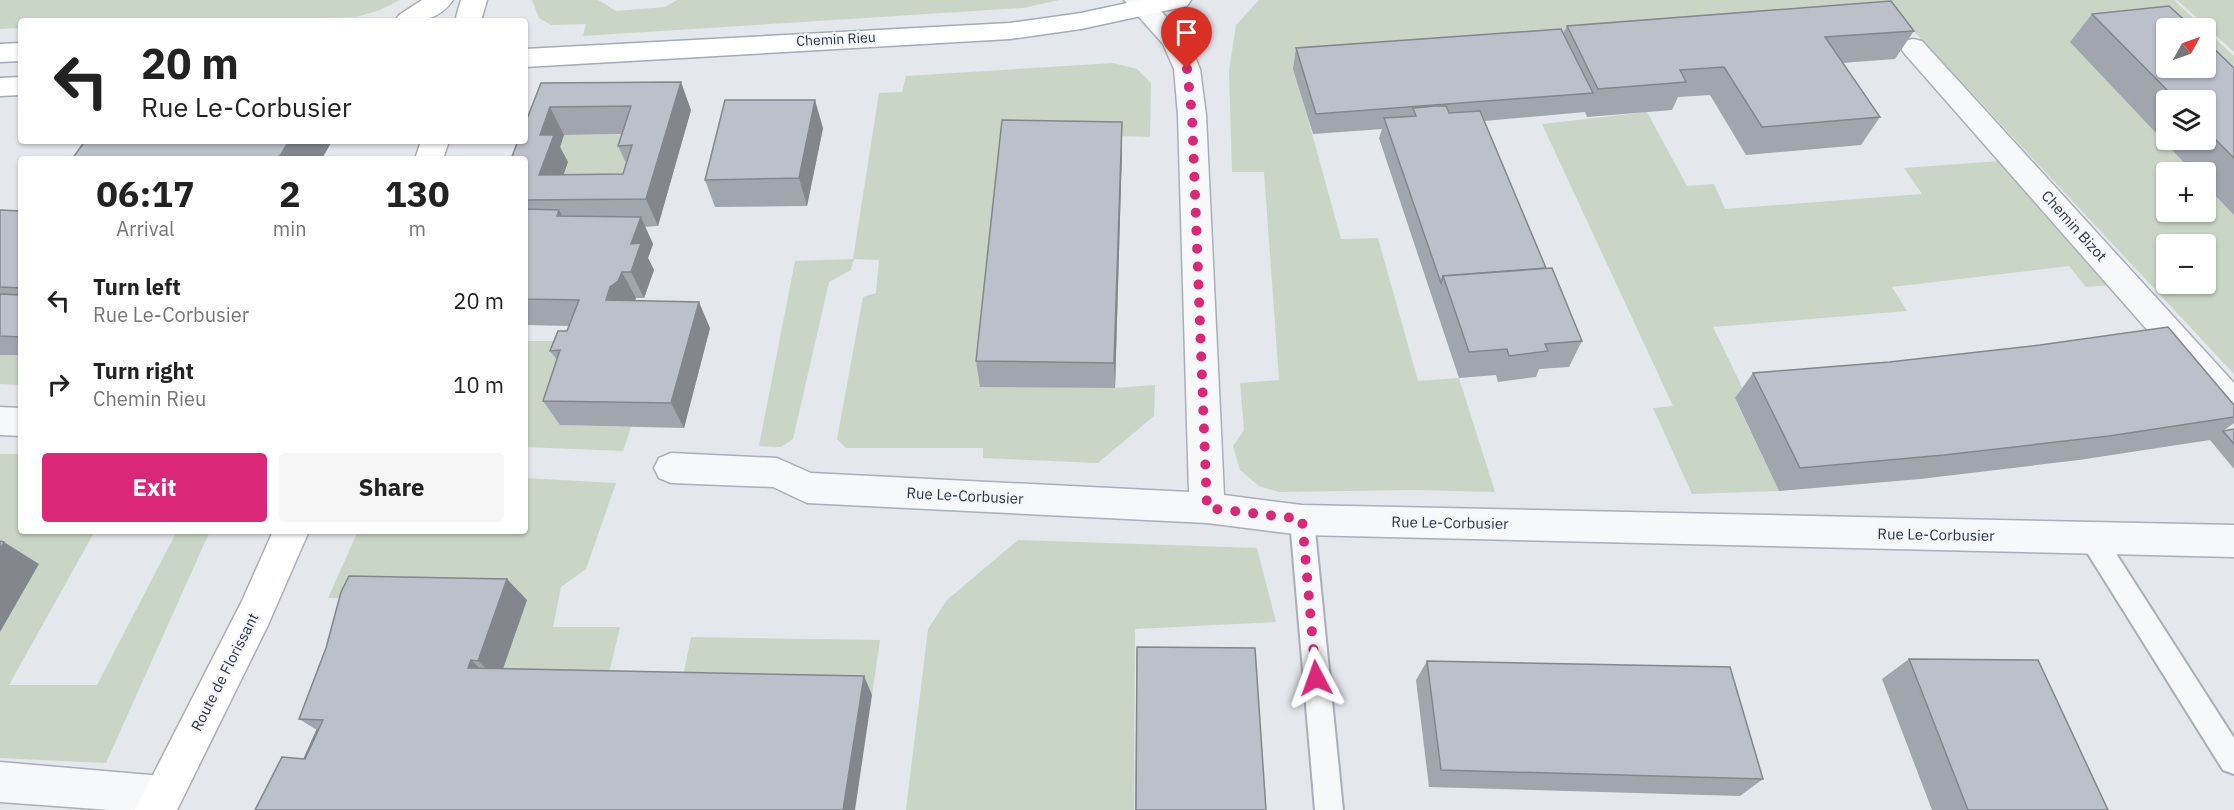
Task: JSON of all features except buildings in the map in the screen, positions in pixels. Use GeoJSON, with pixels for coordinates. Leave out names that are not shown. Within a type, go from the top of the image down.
{"type":"FeatureCollection","features":[{"type":"Feature","properties":{"kind":"main road"},"geometry":{"type":"LineString","coordinates":[[413,18],[440,0]]}},
{"type":"Feature","properties":{"kind":"main road"},"geometry":{"type":"LineString","coordinates":[[469,18],[474,0]]}},
{"type":"Feature","properties":{"kind":"main road","name":"Chemin Rieu"},"geometry":{"type":"LineString","coordinates":[[528,58],[1010,31],[1081,21],[1141,4],[1178,0]]}},
{"type":"Feature","properties":{"kind":"main road"},"geometry":{"type":"LineString","coordinates":[[0,53],[18,52]]}},
{"type":"Feature","properties":{"kind":"main road"},"geometry":{"type":"LineString","coordinates":[[0,87],[18,86]]}},
{"type":"Feature","properties":{"kind":"main road","name":"Route de Florissant"},"geometry":{"type":"LineString","coordinates":[[158,803],[255,613],[290,534]]}},
{"type":"Feature","properties":{"kind":"street"},"geometry":{"type":"LineString","coordinates":[[1141,4],[1175,41],[1187,69],[1192,115],[1207,508]]}},
{"type":"Feature","properties":{"kind":"street","name":"Chemin Bizot"},"geometry":{"type":"LineString","coordinates":[[1913,47],[2234,405]]}},
{"type":"Feature","properties":{"kind":"street"},"geometry":{"type":"LineString","coordinates":[[0,422],[18,422]]}},
{"type":"Feature","properties":{"kind":"street","name":"Rue Le-Corbusier"},"geometry":{"type":"LineString","coordinates":[[671,468],[777,473],[807,488],[1207,508],[1302,519],[2234,541]]}},
{"type":"Feature","properties":{"kind":"street"},"geometry":{"type":"LineString","coordinates":[[0,783],[113,790],[158,803]]}},
{"type":"Feature","properties":{"kind":"lane"},"geometry":{"type":"LineString","coordinates":[[1302,519],[1329,810]]}},
{"type":"Feature","properties":{"kind":"lane"},"geometry":{"type":"LineString","coordinates":[[2092,538],[2233,761]]}},
{"type":"Feature","properties":{"kind":"green space"},"geometry":{"type":"Polygon","coordinates":[[[0,0],[400,0],[380,10],[356,17],[18,18],[18,28],[0,29],[0,0]]]}},
{"type":"Feature","properties":{"kind":"green space"},"geometry":{"type":"Polygon","coordinates":[[[532,0],[598,0],[616,11],[665,7],[677,0],[1059,0],[1023,8],[583,36],[586,24],[551,25],[539,18],[532,0]]]}},
{"type":"Feature","properties":{"kind":"green space"},"geometry":{"type":"Polygon","coordinates":[[[1259,0],[2174,0],[2193,18],[2156,18],[2156,78],[2216,78],[2216,39],[2234,56],[2234,374],[2159,294],[2216,294],[2216,234],[2156,234],[2156,290],[1909,26],[1294,68],[1341,239],[1378,238],[1418,381],[1459,378],[1495,492],[1414,490],[1279,492],[1259,486],[1240,470],[1233,446],[1244,430],[1240,383],[1279,380],[1264,172],[1232,172],[1229,71],[1236,25],[1259,0]]]}},
{"type":"Feature","properties":{"kind":"green space"},"geometry":{"type":"Polygon","coordinates":[[[2177,0],[2234,0],[2234,52],[2216,36],[2216,18],[2197,18],[2177,0]]]}},
{"type":"Feature","properties":{"kind":"green space"},"geometry":{"type":"Polygon","coordinates":[[[1113,63],[1137,69],[1151,83],[1150,137],[1121,136],[980,386],[1114,388],[1155,385],[1154,416],[1098,463],[983,458],[983,448],[846,448],[837,439],[863,297],[876,293],[879,260],[854,259],[851,270],[829,282],[793,439],[781,447],[759,446],[795,261],[853,259],[879,93],[902,92],[906,76],[1113,63]]]}},
{"type":"Feature","properties":{"kind":"green space"},"geometry":{"type":"Polygon","coordinates":[[[1647,112],[1687,186],[1714,184],[1725,209],[1922,194],[1904,168],[1998,161],[2111,285],[2086,287],[2069,266],[1892,287],[1907,311],[1713,327],[1747,397],[1735,399],[1779,491],[1692,494],[1653,408],[1673,406],[1542,124],[1647,112]]]}},
{"type":"Feature","properties":{"kind":"green space"},"geometry":{"type":"Polygon","coordinates":[[[642,134],[631,173],[554,203],[568,163],[555,162],[564,135],[642,134]]]}},
{"type":"Feature","properties":{"kind":"green space"},"geometry":{"type":"Polygon","coordinates":[[[528,341],[588,341],[561,425],[631,427],[623,451],[528,447],[528,341]]]}},
{"type":"Feature","properties":{"kind":"green space"},"geometry":{"type":"Polygon","coordinates":[[[0,354],[18,355],[18,385],[0,384],[0,354]]]}},
{"type":"Feature","properties":{"kind":"green space"},"geometry":{"type":"Polygon","coordinates":[[[0,454],[18,454],[18,534],[93,534],[9,685],[97,685],[175,534],[209,534],[106,763],[0,758],[0,454]]]}},
{"type":"Feature","properties":{"kind":"green space"},"geometry":{"type":"Polygon","coordinates":[[[528,478],[616,483],[586,569],[561,587],[553,627],[620,627],[605,690],[499,680],[526,600],[328,598],[357,534],[528,534],[528,478]]]}},
{"type":"Feature","properties":{"kind":"green space"},"geometry":{"type":"Polygon","coordinates":[[[1018,540],[1257,548],[1276,622],[1135,629],[1134,810],[906,810],[928,629],[947,600],[1018,540]]]}},
{"type":"Feature","properties":{"kind":"green space"},"geometry":{"type":"Polygon","coordinates":[[[691,637],[880,640],[872,695],[680,691],[691,637]]]}},
{"type":"Feature","properties":{"kind":"route"},"geometry":{"type":"LineString","coordinates":[[1187,69],[1192,115],[1202,426],[1207,508],[1302,519],[1316,678]]}}]}
